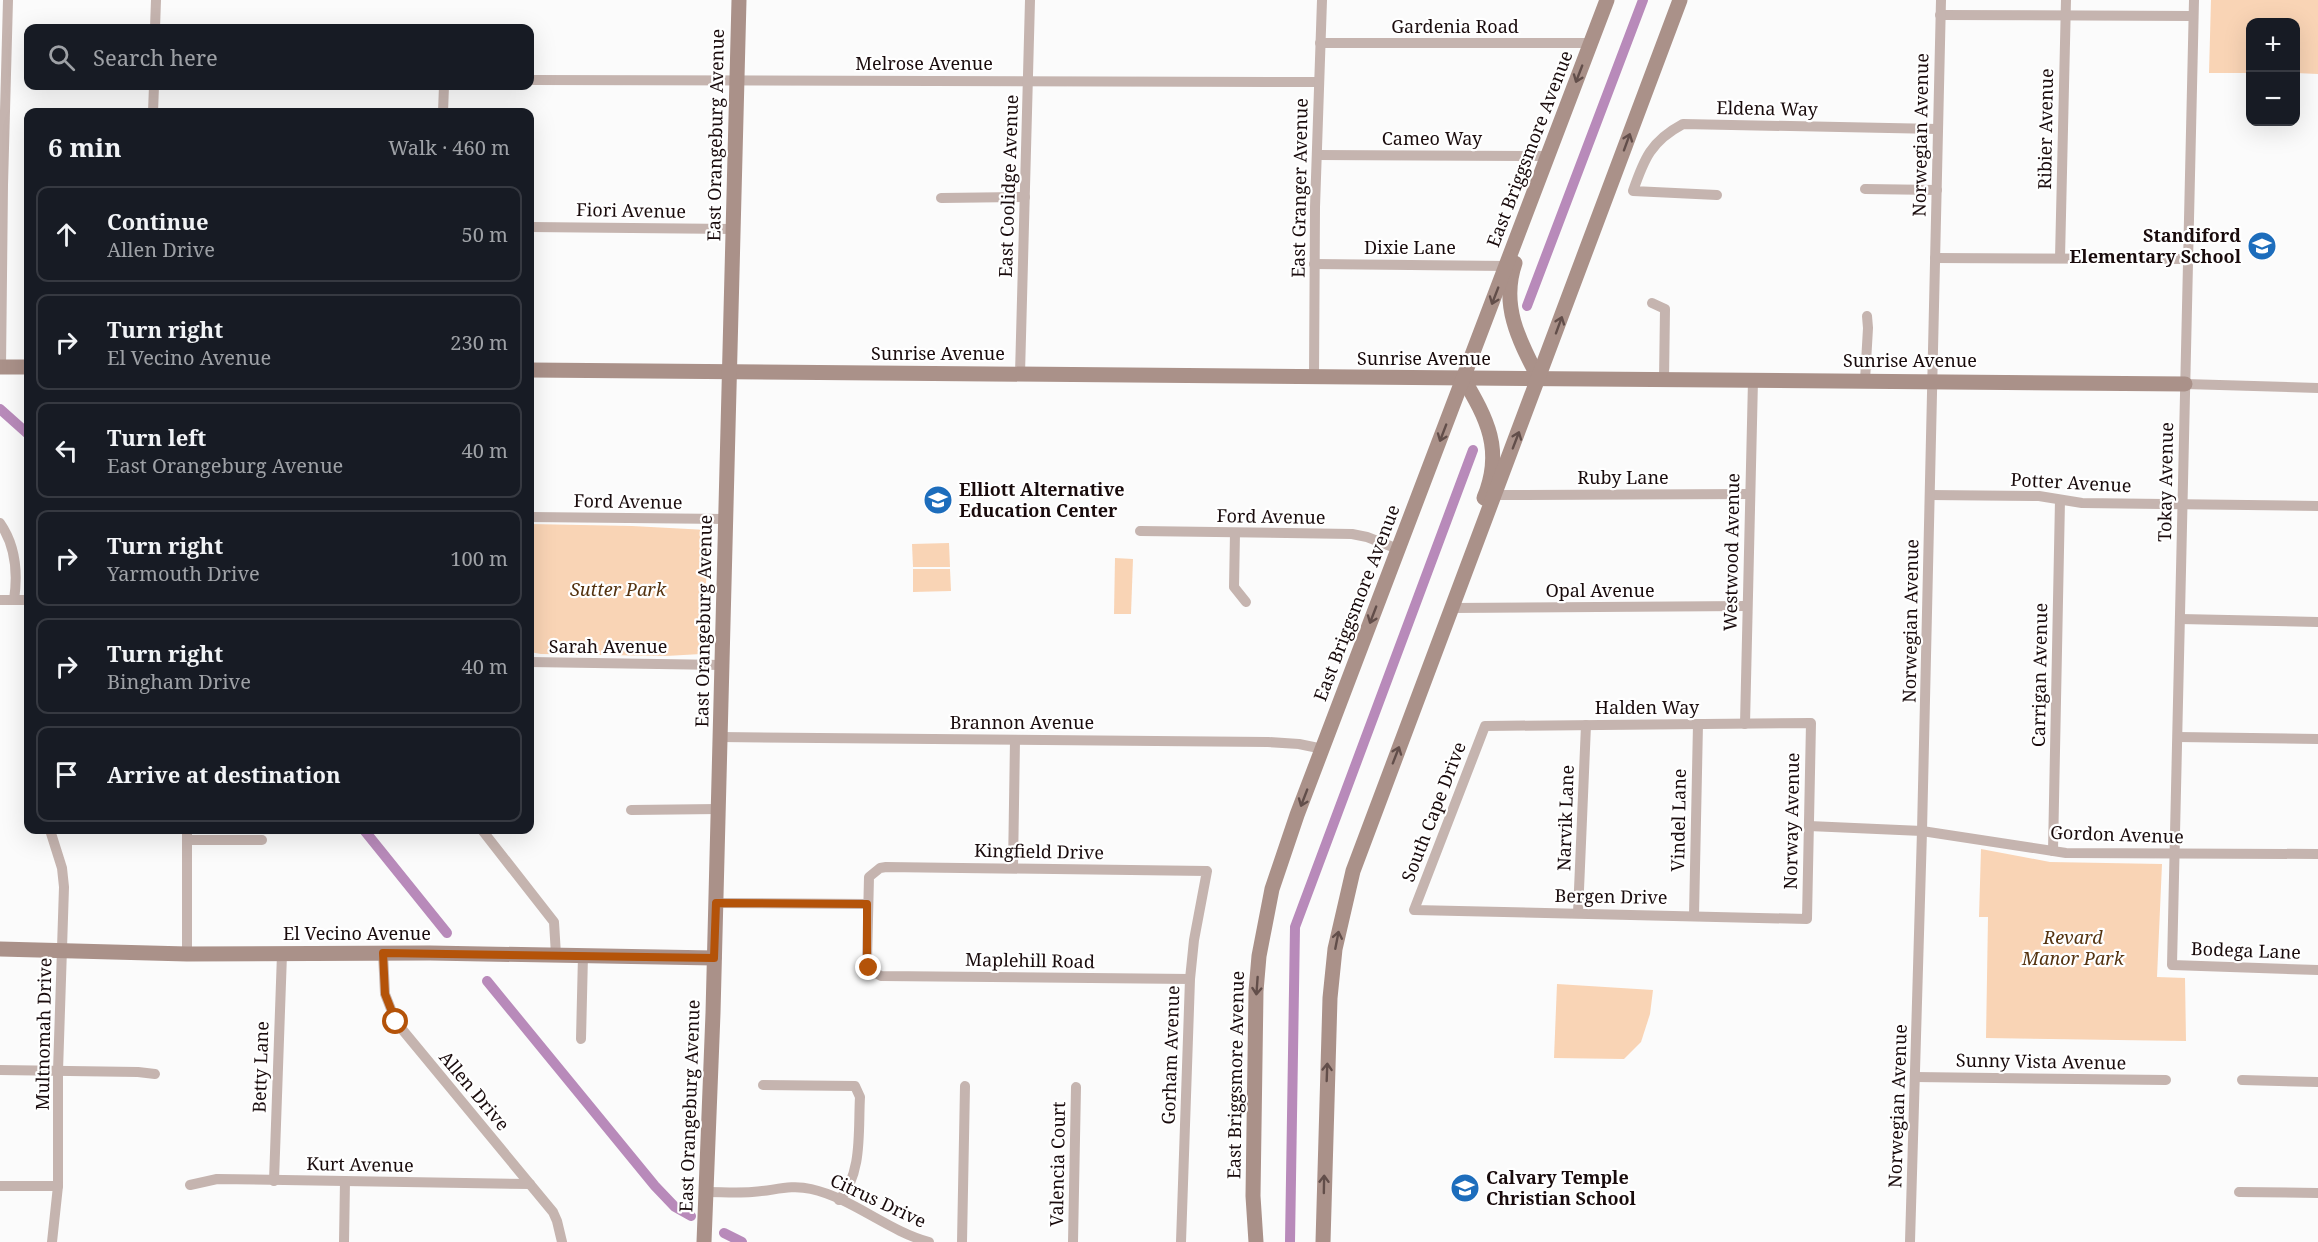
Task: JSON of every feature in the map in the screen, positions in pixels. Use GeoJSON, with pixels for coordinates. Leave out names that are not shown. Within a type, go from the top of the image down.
{"type":"FeatureCollection","features":[{"type":"Feature","properties":{"kind":"street"},"geometry":{"type":"LineString","coordinates":[[9,0],[3,90],[0,367],[24,367]]}},
{"type":"Feature","properties":{"kind":"street"},"geometry":{"type":"LineString","coordinates":[[155,24],[156,0]]}},
{"type":"Feature","properties":{"kind":"street","name":"East Orangeburg Avenue"},"geometry":{"type":"LineString","coordinates":[[704,1242],[716,903],[739,0]]}},
{"type":"Feature","properties":{"kind":"street","name":"East Coolidge Avenue"},"geometry":{"type":"LineString","coordinates":[[1020,374],[1030,0]]}},
{"type":"Feature","properties":{"kind":"street","name":"East Granger Avenue"},"geometry":{"type":"LineString","coordinates":[[1314,378],[1314,264],[1322,0]]}},
{"type":"Feature","properties":{"kind":"street","name":"East Briggsmore Avenue"},"geometry":{"type":"LineString","coordinates":[[1256,1242],[1253,1196],[1256,991],[1264,922],[1279,867],[1607,0]]}},
{"type":"Feature","properties":{"kind":"street"},"geometry":{"type":"LineString","coordinates":[[1323,1242],[1329,998],[1335,949],[1353,871],[1680,0]]}},
{"type":"Feature","properties":{"kind":"street","name":"Norwegian Avenue"},"geometry":{"type":"LineString","coordinates":[[1910,1242],[1941,0]]}},
{"type":"Feature","properties":{"kind":"street","name":"Ribier Avenue"},"geometry":{"type":"LineString","coordinates":[[2060,258],[2066,0]]}},
{"type":"Feature","properties":{"kind":"street","name":"Tokay Avenue"},"geometry":{"type":"LineString","coordinates":[[2172,965],[2194,0]]}},
{"type":"Feature","properties":{"kind":"street"},"geometry":{"type":"LineString","coordinates":[[1940,15],[2193,16]]}},
{"type":"Feature","properties":{"kind":"street","name":"Gardenia Road"},"geometry":{"type":"LineString","coordinates":[[1320,43],[1590,43]]}},
{"type":"Feature","properties":{"kind":"street","name":"Melrose Avenue"},"geometry":{"type":"LineString","coordinates":[[534,80],[1318,82]]}},
{"type":"Feature","properties":{"kind":"street"},"geometry":{"type":"LineString","coordinates":[[153,108],[154,90]]}},
{"type":"Feature","properties":{"kind":"street"},"geometry":{"type":"LineString","coordinates":[[443,108],[444,90]]}},
{"type":"Feature","properties":{"kind":"street","name":"Eldena Way"},"geometry":{"type":"LineString","coordinates":[[1717,195],[1633,191],[1644,162],[1655,144],[1667,133],[1683,124],[1938,129]]}},
{"type":"Feature","properties":{"kind":"street","name":"Cameo Way"},"geometry":{"type":"LineString","coordinates":[[1317,155],[1548,156]]}},
{"type":"Feature","properties":{"kind":"street"},"geometry":{"type":"LineString","coordinates":[[1865,189],[1937,190]]}},
{"type":"Feature","properties":{"kind":"street"},"geometry":{"type":"LineString","coordinates":[[941,198],[1025,197]]}},
{"type":"Feature","properties":{"kind":"street"},"geometry":{"type":"LineString","coordinates":[[1526,213],[1524,236],[1512,271],[1512,314],[1520,344],[1539,380]]}},
{"type":"Feature","properties":{"kind":"street","name":"Fiori Avenue"},"geometry":{"type":"LineString","coordinates":[[534,227],[733,229]]}},
{"type":"Feature","properties":{"kind":"street"},"geometry":{"type":"LineString","coordinates":[[1935,258],[2187,259]]}},
{"type":"Feature","properties":{"kind":"street","name":"Dixie Lane"},"geometry":{"type":"LineString","coordinates":[[1314,264],[1506,266]]}},
{"type":"Feature","properties":{"kind":"street"},"geometry":{"type":"LineString","coordinates":[[1652,303],[1665,309],[1664,380]]}},
{"type":"Feature","properties":{"kind":"street"},"geometry":{"type":"LineString","coordinates":[[1865,380],[1867,316]]}},
{"type":"Feature","properties":{"kind":"street","name":"Sunrise Avenue"},"geometry":{"type":"LineString","coordinates":[[534,370],[1539,380],[1865,380],[2318,388]]}},
{"type":"Feature","properties":{"kind":"street"},"geometry":{"type":"LineString","coordinates":[[1463,378],[1486,417],[1491,435],[1493,462],[1488,488],[1472,528],[1472,555]]}},
{"type":"Feature","properties":{"kind":"street","name":"Westwood Avenue"},"geometry":{"type":"LineString","coordinates":[[1745,724],[1753,380]]}},
{"type":"Feature","properties":{"kind":"street","name":"Ruby Lane"},"geometry":{"type":"LineString","coordinates":[[1495,495],[1750,494]]}},
{"type":"Feature","properties":{"kind":"street","name":"Potter Avenue"},"geometry":{"type":"LineString","coordinates":[[1930,495],[2039,496],[2082,503],[2318,506]]}},
{"type":"Feature","properties":{"kind":"street","name":"Carrigan Avenue"},"geometry":{"type":"LineString","coordinates":[[2053,851],[2060,500]]}},
{"type":"Feature","properties":{"kind":"street","name":"Ford Avenue"},"geometry":{"type":"LineString","coordinates":[[534,517],[726,519]]}},
{"type":"Feature","properties":{"kind":"street"},"geometry":{"type":"LineString","coordinates":[[0,523],[15,556],[17,575],[14,600]]}},
{"type":"Feature","properties":{"kind":"street","name":"Ford Avenue"},"geometry":{"type":"LineString","coordinates":[[1140,531],[1352,534],[1398,549]]}},
{"type":"Feature","properties":{"kind":"street"},"geometry":{"type":"LineString","coordinates":[[1235,533],[1234,587],[1246,602]]}},
{"type":"Feature","properties":{"kind":"street"},"geometry":{"type":"LineString","coordinates":[[0,600],[24,600]]}},
{"type":"Feature","properties":{"kind":"street","name":"Opal Avenue"},"geometry":{"type":"LineString","coordinates":[[1452,608],[1747,606]]}},
{"type":"Feature","properties":{"kind":"street"},"geometry":{"type":"LineString","coordinates":[[2180,619],[2318,622]]}},
{"type":"Feature","properties":{"kind":"street","name":"Sarah Avenue"},"geometry":{"type":"LineString","coordinates":[[534,663],[722,665]]}},
{"type":"Feature","properties":{"kind":"street","name":"Halden Way"},"geometry":{"type":"LineString","coordinates":[[1485,726],[1811,723]]}},
{"type":"Feature","properties":{"kind":"street","name":"Norway Avenue"},"geometry":{"type":"LineString","coordinates":[[1807,919],[1811,723]]}},
{"type":"Feature","properties":{"kind":"street","name":"Vindel Lane"},"geometry":{"type":"LineString","coordinates":[[1694,916],[1698,724]]}},
{"type":"Feature","properties":{"kind":"street","name":"Narvik Lane"},"geometry":{"type":"LineString","coordinates":[[1578,913],[1586,725]]}},
{"type":"Feature","properties":{"kind":"street","name":"South Cape Drive"},"geometry":{"type":"LineString","coordinates":[[1414,910],[1485,726]]}},
{"type":"Feature","properties":{"kind":"street","name":"Brannon Avenue"},"geometry":{"type":"LineString","coordinates":[[720,737],[1268,742],[1299,744],[1323,749]]}},
{"type":"Feature","properties":{"kind":"street"},"geometry":{"type":"LineString","coordinates":[[2178,737],[2318,739]]}},
{"type":"Feature","properties":{"kind":"street"},"geometry":{"type":"LineString","coordinates":[[1013,868],[1015,740]]}},
{"type":"Feature","properties":{"kind":"street"},"geometry":{"type":"LineString","coordinates":[[631,810],[718,809]]}},
{"type":"Feature","properties":{"kind":"street","name":"Gordon Avenue"},"geometry":{"type":"LineString","coordinates":[[1809,826],[1922,831],[2066,853],[2318,854]]}},
{"type":"Feature","properties":{"kind":"street","name":"Multnomah Drive"},"geometry":{"type":"LineString","coordinates":[[51,834],[62,868],[58,1186],[52,1242]]}},
{"type":"Feature","properties":{"kind":"street"},"geometry":{"type":"LineString","coordinates":[[485,834],[554,922],[556,955]]}},
{"type":"Feature","properties":{"kind":"street"},"geometry":{"type":"LineString","coordinates":[[187,954],[187,835],[262,840]]}},
{"type":"Feature","properties":{"kind":"street","name":"Kingfield Drive"},"geometry":{"type":"LineString","coordinates":[[867,904],[868,883],[873,872],[886,867],[1207,871]]}},
{"type":"Feature","properties":{"kind":"street","name":"Gorham Avenue"},"geometry":{"type":"LineString","coordinates":[[1181,1242],[1190,979],[1194,940],[1207,871]]}},
{"type":"Feature","properties":{"kind":"street"},"geometry":{"type":"LineString","coordinates":[[716,903],[867,904]]}},
{"type":"Feature","properties":{"kind":"street","name":"Maplehill Road"},"geometry":{"type":"LineString","coordinates":[[867,904],[867,961],[872,971],[881,976],[1190,979]]}},
{"type":"Feature","properties":{"kind":"street","name":"Bergen Drive"},"geometry":{"type":"LineString","coordinates":[[1414,910],[1807,919]]}},
{"type":"Feature","properties":{"kind":"street","name":"El Vecino Avenue"},"geometry":{"type":"LineString","coordinates":[[0,949],[187,954],[383,953],[714,958]]}},
{"type":"Feature","properties":{"kind":"street","name":"Allen Drive"},"geometry":{"type":"LineString","coordinates":[[383,953],[385,994],[396,1022],[553,1212],[559,1227],[561,1242]]}},
{"type":"Feature","properties":{"kind":"street","name":"Betty Lane"},"geometry":{"type":"LineString","coordinates":[[274,1181],[282,954]]}},
{"type":"Feature","properties":{"kind":"street"},"geometry":{"type":"LineString","coordinates":[[581,1040],[583,955]]}},
{"type":"Feature","properties":{"kind":"street","name":"Bodega Lane"},"geometry":{"type":"LineString","coordinates":[[2172,965],[2318,970]]}},
{"type":"Feature","properties":{"kind":"street"},"geometry":{"type":"LineString","coordinates":[[0,1070],[155,1074]]}},
{"type":"Feature","properties":{"kind":"street","name":"Sunny Vista Avenue"},"geometry":{"type":"LineString","coordinates":[[1915,1077],[2166,1080]]}},
{"type":"Feature","properties":{"kind":"street"},"geometry":{"type":"LineString","coordinates":[[2242,1080],[2318,1082]]}},
{"type":"Feature","properties":{"kind":"street"},"geometry":{"type":"LineString","coordinates":[[763,1085],[855,1086],[860,1096],[854,1175],[848,1191],[839,1200]]}},
{"type":"Feature","properties":{"kind":"street"},"geometry":{"type":"LineString","coordinates":[[962,1242],[965,1086]]}},
{"type":"Feature","properties":{"kind":"street","name":"Valencia Court"},"geometry":{"type":"LineString","coordinates":[[1072,1242],[1076,1087]]}},
{"type":"Feature","properties":{"kind":"street","name":"Kurt Avenue"},"geometry":{"type":"LineString","coordinates":[[190,1185],[216,1179],[530,1184]]}},
{"type":"Feature","properties":{"kind":"street"},"geometry":{"type":"LineString","coordinates":[[344,1242],[345,1181]]}},
{"type":"Feature","properties":{"kind":"street"},"geometry":{"type":"LineString","coordinates":[[0,1186],[58,1186]]}},
{"type":"Feature","properties":{"kind":"street","name":"Citrus Drive"},"geometry":{"type":"LineString","coordinates":[[706,1192],[751,1192],[784,1186],[821,1192],[901,1232],[929,1242]]}},
{"type":"Feature","properties":{"kind":"street"},"geometry":{"type":"LineString","coordinates":[[2239,1192],[2318,1193]]}},
{"type":"Feature","properties":{"kind":"green space"},"geometry":{"type":"Polygon","coordinates":[[[2211,0],[2318,0],[2318,74],[2300,73],[2300,18],[2246,18],[2246,73],[2209,73],[2211,0]]]}},
{"type":"Feature","properties":{"kind":"green space","name":"Sutter Park"},"geometry":{"type":"Polygon","coordinates":[[[534,524],[707,530],[705,651],[701,654],[666,656],[534,653],[534,524]]]}},
{"type":"Feature","properties":{"kind":"green space"},"geometry":{"type":"Polygon","coordinates":[[[949,543],[950,567],[913,567],[912,544],[949,543]]]}},
{"type":"Feature","properties":{"kind":"green space"},"geometry":{"type":"Polygon","coordinates":[[[1115,558],[1133,559],[1131,614],[1114,614],[1115,558]]]}},
{"type":"Feature","properties":{"kind":"green space"},"geometry":{"type":"Polygon","coordinates":[[[913,569],[950,569],[951,591],[913,592],[913,569]]]}},
{"type":"Feature","properties":{"kind":"green space","name":"Revard Manor Park"},"geometry":{"type":"Polygon","coordinates":[[[1981,849],[2050,862],[2162,864],[2157,977],[2185,978],[2186,1041],[1986,1038],[1988,917],[1979,917],[1981,849]]]}},
{"type":"Feature","properties":{"kind":"green space"},"geometry":{"type":"Polygon","coordinates":[[[1557,984],[1653,990],[1650,1014],[1641,1042],[1624,1059],[1554,1058],[1557,984]]]}},
{"type":"Feature","properties":{"kind":"waterway"},"geometry":{"type":"LineString","coordinates":[[1527,306],[1643,0]]}},
{"type":"Feature","properties":{"kind":"waterway"},"geometry":{"type":"LineString","coordinates":[[0,409],[24,430]]}},
{"type":"Feature","properties":{"kind":"waterway"},"geometry":{"type":"LineString","coordinates":[[1290,1242],[1295,927],[1473,450]]}},
{"type":"Feature","properties":{"kind":"waterway"},"geometry":{"type":"LineString","coordinates":[[367,834],[447,933]]}},
{"type":"Feature","properties":{"kind":"waterway"},"geometry":{"type":"LineString","coordinates":[[487,981],[655,1186],[675,1207],[691,1216]]}},
{"type":"Feature","properties":{"kind":"waterway"},"geometry":{"type":"LineString","coordinates":[[724,1233],[742,1242]]}},
{"type":"Feature","properties":{"kind":"place","name":"Standiford Elementary School"},"geometry":{"type":"Point","coordinates":[2262,246]}},
{"type":"Feature","properties":{"kind":"place","name":"Elliott Alternative Education Center"},"geometry":{"type":"Point","coordinates":[938,500]}},
{"type":"Feature","properties":{"kind":"place","name":"Calvary Temple Christian School"},"geometry":{"type":"Point","coordinates":[1465,1188]}},
{"type":"Feature","properties":{"kind":"route"},"geometry":{"type":"LineString","coordinates":[[396,1022],[385,994],[383,953],[714,958],[716,903],[867,904],[869,968]]}}]}
